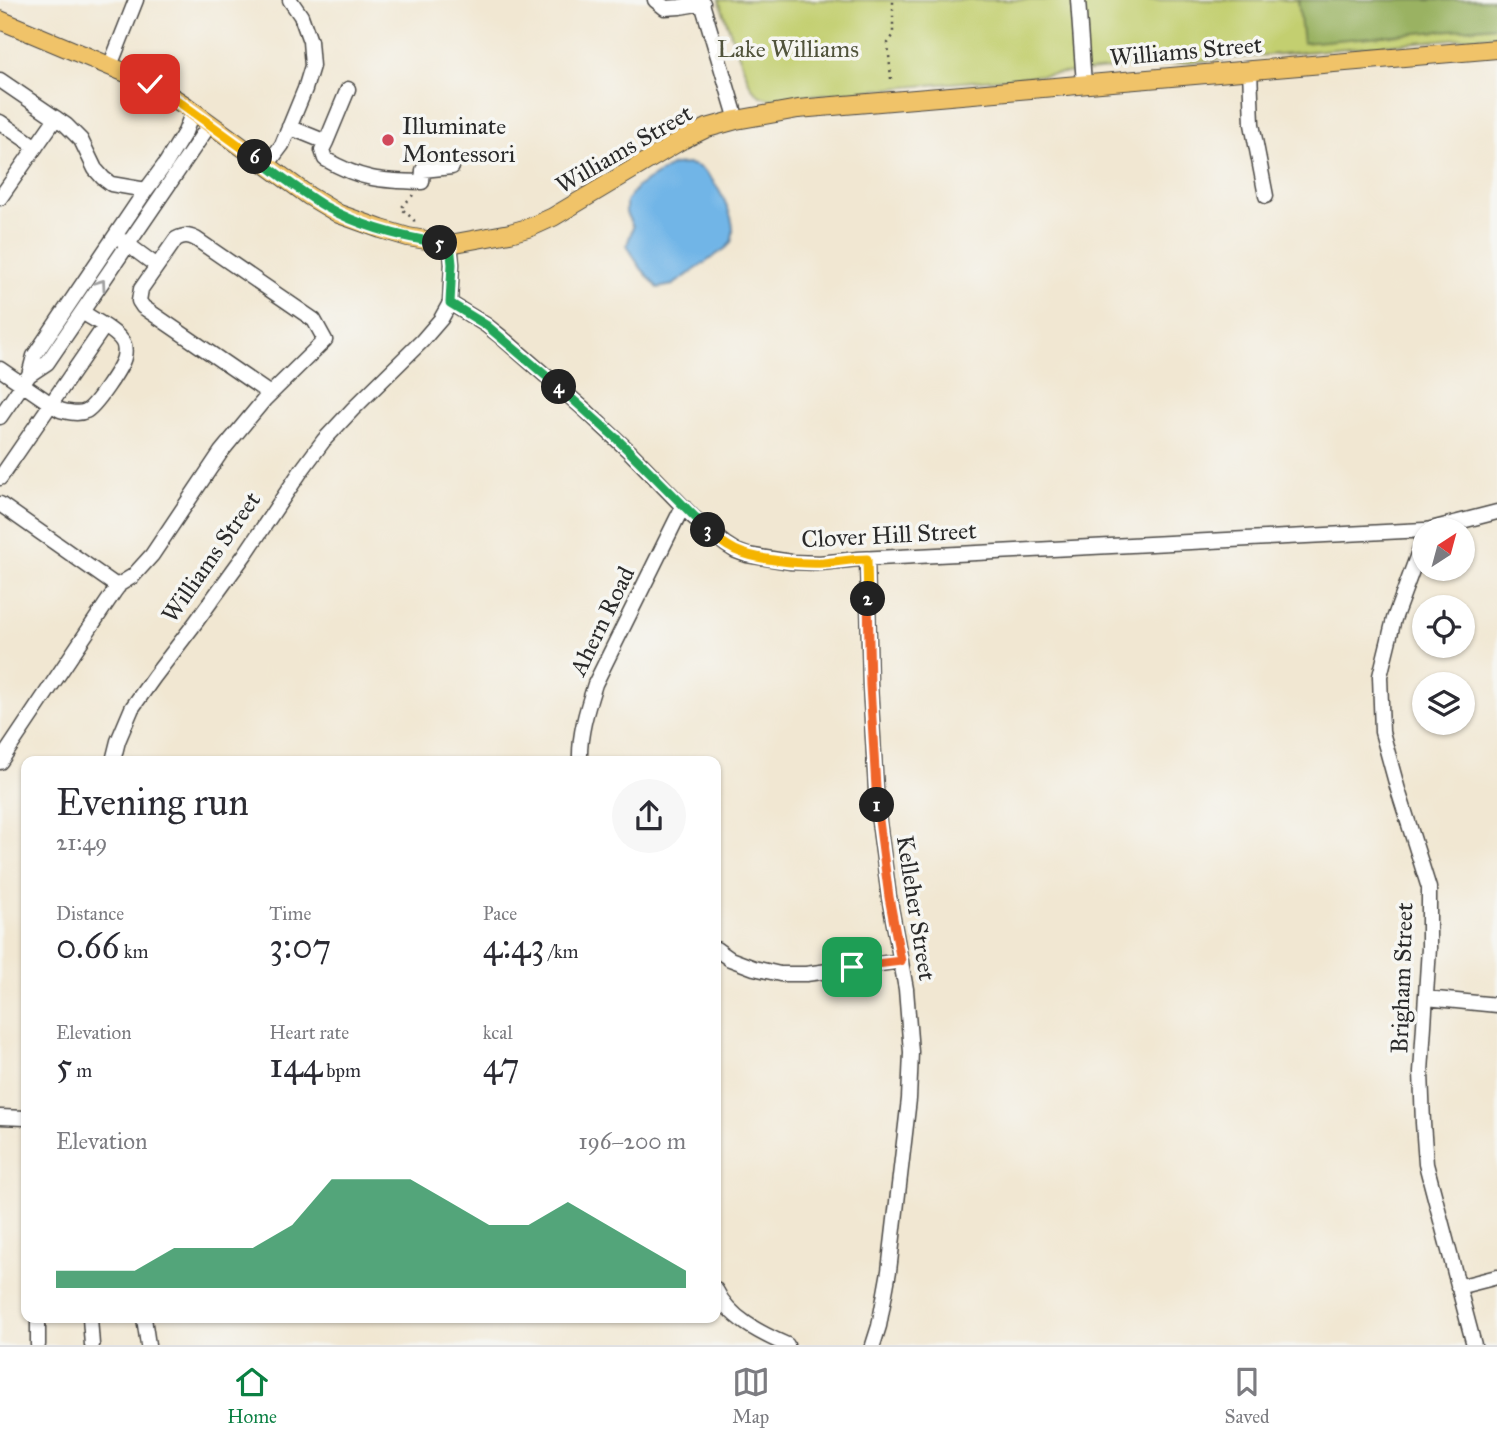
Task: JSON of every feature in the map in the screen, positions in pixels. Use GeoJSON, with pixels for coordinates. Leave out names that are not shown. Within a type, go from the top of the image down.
{"type":"FeatureCollection","features":[{"type":"Feature","properties":{"kind":"main road"},"geometry":{"type":"LineString","coordinates":[[0,20],[163,91],[309,196],[339,214],[399,234],[450,244]]}},
{"type":"Feature","properties":{"kind":"main road","name":"Williams Street"},"geometry":{"type":"LineString","coordinates":[[450,244],[531,227],[570,208],[680,141],[707,128],[737,120],[798,109],[1497,49]]}},
{"type":"Feature","properties":{"kind":"street"},"geometry":{"type":"LineString","coordinates":[[110,66],[136,0]]}},
{"type":"Feature","properties":{"kind":"street"},"geometry":{"type":"LineString","coordinates":[[267,166],[282,145],[312,66],[310,41],[301,16],[290,0]]}},
{"type":"Feature","properties":{"kind":"street"},"geometry":{"type":"LineString","coordinates":[[655,0],[665,8],[702,1],[737,120]]}},
{"type":"Feature","properties":{"kind":"street"},"geometry":{"type":"LineString","coordinates":[[1078,0],[1084,84]]}},
{"type":"Feature","properties":{"kind":"street"},"geometry":{"type":"LineString","coordinates":[[1250,69],[1252,124],[1266,196]]}},
{"type":"Feature","properties":{"kind":"street"},"geometry":{"type":"LineString","coordinates":[[0,80],[66,125],[81,140],[95,169],[103,178],[111,184],[146,190]]}},
{"type":"Feature","properties":{"kind":"street"},"geometry":{"type":"LineString","coordinates":[[348,89],[322,150],[325,159],[344,170],[370,179],[416,182],[422,182],[423,170],[452,167]]}},
{"type":"Feature","properties":{"kind":"street"},"geometry":{"type":"LineString","coordinates":[[0,417],[26,380],[47,363],[82,312],[122,241],[146,190],[185,132],[193,111]]}},
{"type":"Feature","properties":{"kind":"street"},"geometry":{"type":"LineString","coordinates":[[0,198],[56,118]]}},
{"type":"Feature","properties":{"kind":"street"},"geometry":{"type":"LineString","coordinates":[[0,121],[36,147]]}},
{"type":"Feature","properties":{"kind":"street"},"geometry":{"type":"LineString","coordinates":[[26,380],[34,356],[210,124]]}},
{"type":"Feature","properties":{"kind":"street"},"geometry":{"type":"LineString","coordinates":[[289,127],[326,142]]}},
{"type":"Feature","properties":{"kind":"street"},"geometry":{"type":"LineString","coordinates":[[0,761],[118,587],[133,576],[152,555],[221,453],[270,394],[325,340],[314,320],[196,239],[188,235],[176,239],[139,295],[143,307],[270,394]]}},
{"type":"Feature","properties":{"kind":"street"},"geometry":{"type":"LineString","coordinates":[[122,241],[157,266]]}},
{"type":"Feature","properties":{"kind":"street"},"geometry":{"type":"LineString","coordinates":[[450,244],[450,303]]}},
{"type":"Feature","properties":{"kind":"street","name":"Clover Hill Street"},"geometry":{"type":"LineString","coordinates":[[450,303],[486,325],[617,439],[725,544],[747,555],[802,563],[1412,531]]}},
{"type":"Feature","properties":{"kind":"street","name":"Williams Street"},"geometry":{"type":"LineString","coordinates":[[114,756],[132,709],[246,553],[301,471],[324,440],[422,341],[441,319],[450,303]]}},
{"type":"Feature","properties":{"kind":"street"},"geometry":{"type":"LineString","coordinates":[[0,369],[26,380],[51,404],[68,412],[86,411],[93,406],[118,370],[125,350],[122,341],[82,312]]}},
{"type":"Feature","properties":{"kind":"street"},"geometry":{"type":"LineString","coordinates":[[0,478],[104,327]]}},
{"type":"Feature","properties":{"kind":"street"},"geometry":{"type":"LineString","coordinates":[[0,504],[118,587]]}},
{"type":"Feature","properties":{"kind":"street","name":"Ahern Road"},"geometry":{"type":"LineString","coordinates":[[580,756],[585,715],[595,684],[683,506]]}},
{"type":"Feature","properties":{"kind":"street","name":"Clover Hill Street"},"geometry":{"type":"LineString","coordinates":[[1473,518],[1497,512]]}},
{"type":"Feature","properties":{"kind":"street","name":"Kelleher Street"},"geometry":{"type":"LineString","coordinates":[[867,559],[877,807],[889,897],[906,989],[911,1052],[909,1099],[889,1271],[873,1345]]}},
{"type":"Feature","properties":{"kind":"street","name":"Brigham Street"},"geometry":{"type":"LineString","coordinates":[[1412,570],[1394,619],[1380,676],[1382,732],[1429,888],[1429,948],[1421,1072],[1426,1164],[1474,1345]]}},
{"type":"Feature","properties":{"kind":"street"},"geometry":{"type":"LineString","coordinates":[[721,952],[730,959],[754,968],[780,974],[806,974],[901,961]]}},
{"type":"Feature","properties":{"kind":"street"},"geometry":{"type":"LineString","coordinates":[[1426,998],[1497,1004]]}},
{"type":"Feature","properties":{"kind":"street"},"geometry":{"type":"LineString","coordinates":[[0,1117],[21,1118]]}},
{"type":"Feature","properties":{"kind":"street"},"geometry":{"type":"LineString","coordinates":[[1458,1287],[1497,1277]]}},
{"type":"Feature","properties":{"kind":"street"},"geometry":{"type":"LineString","coordinates":[[721,1300],[757,1332],[787,1345]]}},
{"type":"Feature","properties":{"kind":"street"},"geometry":{"type":"LineString","coordinates":[[38,1323],[38,1345]]}},
{"type":"Feature","properties":{"kind":"street"},"geometry":{"type":"LineString","coordinates":[[90,1323],[92,1345]]}},
{"type":"Feature","properties":{"kind":"street"},"geometry":{"type":"LineString","coordinates":[[145,1323],[148,1345]]}},
{"type":"Feature","properties":{"kind":"path"},"geometry":{"type":"LineString","coordinates":[[891,79],[888,43],[893,36],[893,0]]}},
{"type":"Feature","properties":{"kind":"path"},"geometry":{"type":"LineString","coordinates":[[414,223],[415,220],[401,208],[415,194],[416,182]]}},
{"type":"Feature","properties":{"kind":"green space","name":"Lake Williams"},"geometry":{"type":"Polygon","coordinates":[[[719,0],[1497,0],[1497,35],[769,99],[760,96],[751,87],[719,0]]]}},
{"type":"Feature","properties":{"kind":"green space"},"geometry":{"type":"Polygon","coordinates":[[[1298,0],[1497,0],[1497,26],[1303,43],[1298,0]]]}},
{"type":"Feature","properties":{"kind":"water"},"geometry":{"type":"Polygon","coordinates":[[[689,164],[706,173],[719,190],[732,221],[732,240],[726,248],[673,285],[658,288],[639,266],[627,245],[633,227],[626,213],[626,201],[638,186],[673,165],[689,164]]]}},
{"type":"Feature","properties":{"kind":"place","name":"Illuminate Montessori"},"geometry":{"type":"Point","coordinates":[388,140]}},
{"type":"Feature","properties":{"kind":"route"},"geometry":{"type":"LineString","coordinates":[[150,84],[186,106],[309,196],[339,214],[408,237],[450,244],[450,303],[486,325],[584,409],[692,516],[725,544],[747,555],[791,562],[820,563],[867,559],[877,807],[901,961],[852,967]]}}]}
